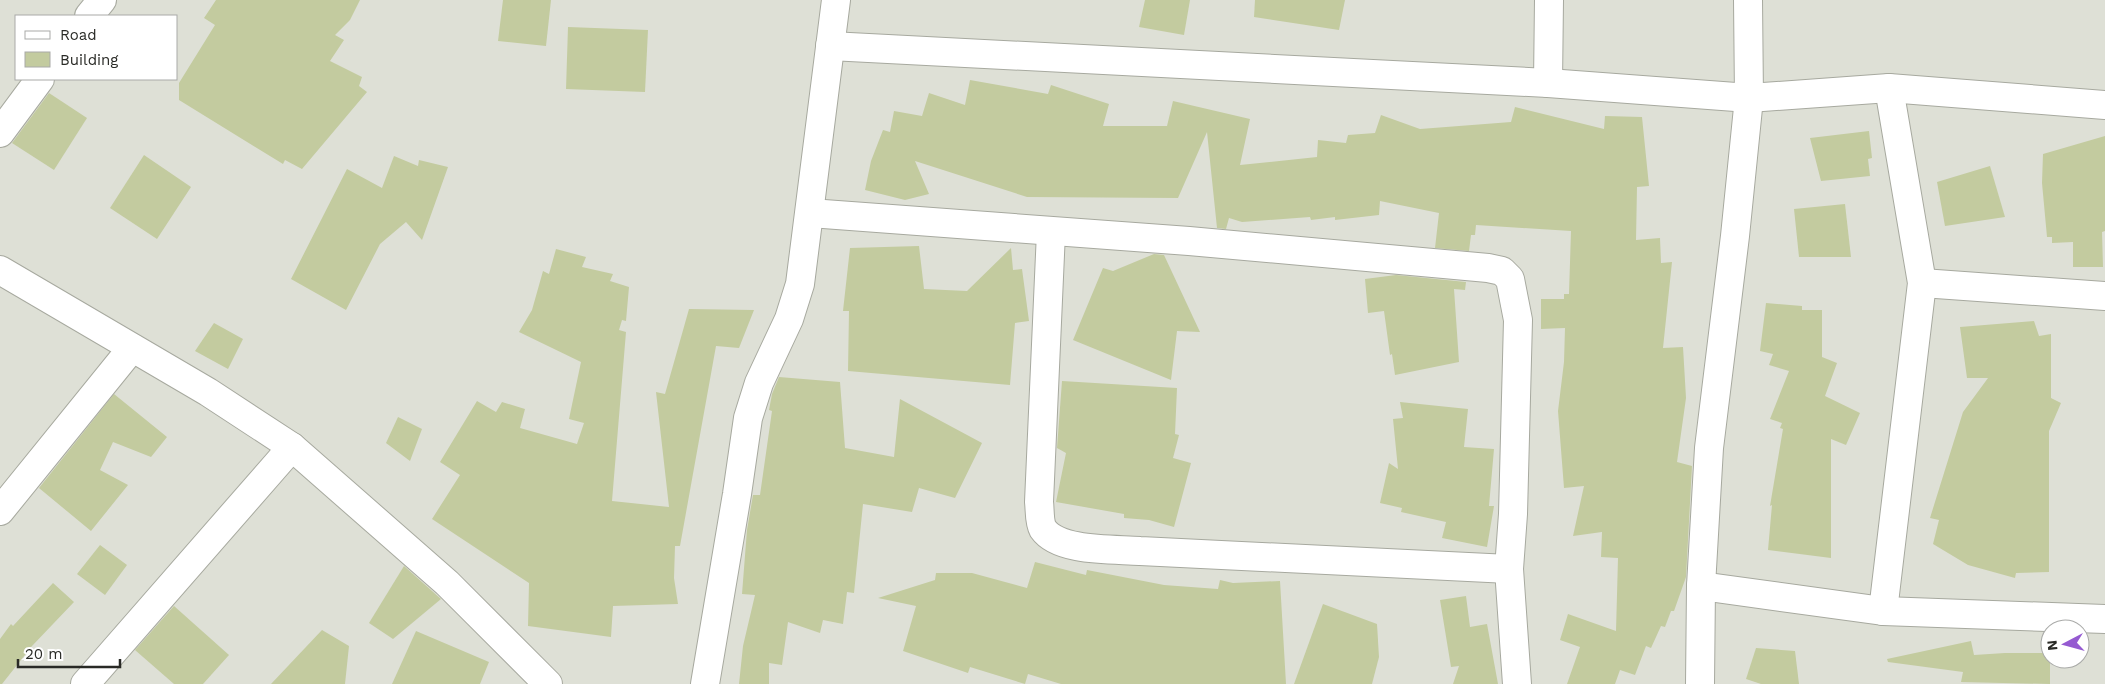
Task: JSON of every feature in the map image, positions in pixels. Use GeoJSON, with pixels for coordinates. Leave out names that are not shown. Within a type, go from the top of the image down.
{"type":"FeatureCollection","features":[{"type":"Feature","properties":{"kind":"street"},"geometry":{"type":"LineString","coordinates":[[90,15],[102,0]]}},
{"type":"Feature","properties":{"kind":"street"},"geometry":{"type":"LineString","coordinates":[[705,684],[748,418],[759,383],[789,319],[800,284],[836,0]]}},
{"type":"Feature","properties":{"kind":"street"},"geometry":{"type":"LineString","coordinates":[[1548,83],[1549,0]]}},
{"type":"Feature","properties":{"kind":"street"},"geometry":{"type":"LineString","coordinates":[[1700,684],[1701,586],[1710,448],[1749,98],[1748,0]]}},
{"type":"Feature","properties":{"kind":"street"},"geometry":{"type":"LineString","coordinates":[[830,46],[1548,83],[1749,98],[1889,88],[2105,105]]}},
{"type":"Feature","properties":{"kind":"street"},"geometry":{"type":"LineString","coordinates":[[0,132],[39,80]]}},
{"type":"Feature","properties":{"kind":"street"},"geometry":{"type":"LineString","coordinates":[[1883,611],[1922,283],[1889,88]]}},
{"type":"Feature","properties":{"kind":"street"},"geometry":{"type":"LineString","coordinates":[[810,213],[1283,249],[1488,268],[1502,271],[1510,279],[1518,320],[1513,514],[1509,569],[1516,684]]}},
{"type":"Feature","properties":{"kind":"street"},"geometry":{"type":"LineString","coordinates":[[1051,232],[1039,502],[1043,528],[1059,542],[1086,547],[1131,550],[1509,569]]}},
{"type":"Feature","properties":{"kind":"street"},"geometry":{"type":"LineString","coordinates":[[0,270],[208,392],[292,447],[447,583],[548,684]]}},
{"type":"Feature","properties":{"kind":"street"},"geometry":{"type":"LineString","coordinates":[[1922,283],[2105,296]]}},
{"type":"Feature","properties":{"kind":"street"},"geometry":{"type":"LineString","coordinates":[[0,511],[132,348]]}},
{"type":"Feature","properties":{"kind":"street"},"geometry":{"type":"LineString","coordinates":[[85,684],[292,447]]}},
{"type":"Feature","properties":{"kind":"street"},"geometry":{"type":"LineString","coordinates":[[1701,586],[1883,611],[2105,619]]}},
{"type":"Feature","properties":{"kind":"building"},"geometry":{"type":"Polygon","coordinates":[[[216,0],[360,0],[350,20],[335,35],[344,40],[330,61],[362,77],[359,86],[367,92],[302,169],[285,160],[283,164],[179,100],[179,83],[215,25],[204,18],[216,0]]]}},
{"type":"Feature","properties":{"kind":"building"},"geometry":{"type":"Polygon","coordinates":[[[503,0],[551,0],[546,46],[498,41],[503,0]]]}},
{"type":"Feature","properties":{"kind":"building"},"geometry":{"type":"Polygon","coordinates":[[[1145,0],[1190,0],[1184,35],[1139,27],[1145,0]]]}},
{"type":"Feature","properties":{"kind":"building"},"geometry":{"type":"Polygon","coordinates":[[[1255,0],[1345,0],[1339,30],[1254,17],[1255,0]]]}},
{"type":"Feature","properties":{"kind":"building"},"geometry":{"type":"Polygon","coordinates":[[[568,27],[648,30],[645,92],[566,89],[568,27]]]}},
{"type":"Feature","properties":{"kind":"building"},"geometry":{"type":"Polygon","coordinates":[[[970,80],[1048,94],[1051,85],[1109,104],[1103,126],[1167,126],[1173,101],[1250,119],[1240,165],[1317,157],[1318,140],[1346,143],[1348,135],[1375,133],[1381,115],[1420,129],[1511,122],[1515,107],[1604,129],[1605,116],[1642,117],[1649,186],[1637,187],[1636,240],[1660,238],[1661,263],[1672,262],[1663,348],[1683,347],[1686,398],[1677,462],[1692,466],[1686,577],[1674,611],[1671,611],[1665,627],[1661,626],[1651,648],[1646,646],[1635,675],[1620,670],[1615,684],[1567,684],[1580,647],[1560,640],[1568,614],[1616,631],[1618,558],[1601,557],[1602,532],[1573,536],[1584,486],[1564,488],[1558,411],[1564,362],[1565,328],[1541,329],[1541,299],[1564,299],[1564,294],[1569,294],[1571,231],[1476,225],[1475,235],[1471,235],[1469,251],[1435,248],[1439,213],[1380,201],[1379,215],[1335,220],[1335,217],[1311,220],[1310,217],[1242,222],[1229,218],[1226,229],[1217,228],[1207,132],[1178,198],[1027,197],[915,161],[929,194],[905,200],[865,190],[871,161],[883,130],[890,132],[894,111],[922,116],[929,93],[965,105],[970,80]]]}},
{"type":"Feature","properties":{"kind":"building"},"geometry":{"type":"Polygon","coordinates":[[[49,93],[87,118],[54,170],[12,143],[49,93]]]}},
{"type":"Feature","properties":{"kind":"building"},"geometry":{"type":"Polygon","coordinates":[[[1869,131],[1872,158],[1868,159],[1870,176],[1821,181],[1810,138],[1869,131]]]}},
{"type":"Feature","properties":{"kind":"building"},"geometry":{"type":"Polygon","coordinates":[[[2105,136],[2105,231],[2102,232],[2103,267],[2073,267],[2073,242],[2052,243],[2052,237],[2047,237],[2042,183],[2043,154],[2105,136]]]}},
{"type":"Feature","properties":{"kind":"building"},"geometry":{"type":"Polygon","coordinates":[[[144,155],[191,187],[157,239],[110,208],[144,155]]]}},
{"type":"Feature","properties":{"kind":"building"},"geometry":{"type":"Polygon","coordinates":[[[394,156],[418,166],[419,160],[448,167],[422,240],[406,222],[380,244],[346,310],[291,279],[347,169],[382,188],[394,156]]]}},
{"type":"Feature","properties":{"kind":"building"},"geometry":{"type":"Polygon","coordinates":[[[1990,166],[2005,217],[1945,226],[1937,182],[1990,166]]]}},
{"type":"Feature","properties":{"kind":"building"},"geometry":{"type":"Polygon","coordinates":[[[1845,204],[1851,257],[1799,257],[1794,209],[1845,204]]]}},
{"type":"Feature","properties":{"kind":"building"},"geometry":{"type":"Polygon","coordinates":[[[919,246],[924,289],[967,291],[1011,248],[1013,270],[1022,269],[1029,321],[1015,323],[1010,385],[848,371],[849,311],[843,311],[850,248],[919,246]]]}},
{"type":"Feature","properties":{"kind":"building"},"geometry":{"type":"Polygon","coordinates":[[[556,249],[586,257],[582,267],[613,274],[610,281],[629,287],[626,321],[622,320],[619,330],[626,332],[612,501],[669,507],[656,392],[665,394],[689,309],[754,310],[739,348],[716,346],[680,546],[675,546],[674,578],[678,604],[613,606],[611,637],[528,626],[529,583],[432,519],[460,475],[440,462],[477,401],[496,412],[502,402],[525,409],[520,428],[577,444],[584,423],[569,419],[581,362],[519,332],[532,310],[543,271],[549,274],[556,249]]]}},
{"type":"Feature","properties":{"kind":"building"},"geometry":{"type":"Polygon","coordinates":[[[1154,254],[1164,255],[1200,332],[1177,331],[1171,380],[1073,340],[1103,268],[1113,271],[1154,254]]]}},
{"type":"Feature","properties":{"kind":"building"},"geometry":{"type":"Polygon","coordinates":[[[1396,275],[1466,282],[1465,290],[1454,289],[1459,362],[1395,375],[1392,354],[1390,355],[1384,311],[1368,313],[1365,279],[1396,275]]]}},
{"type":"Feature","properties":{"kind":"building"},"geometry":{"type":"Polygon","coordinates":[[[1766,303],[1802,306],[1802,310],[1822,310],[1822,357],[1837,363],[1825,396],[1860,413],[1846,445],[1831,439],[1831,558],[1768,550],[1772,505],[1770,506],[1783,429],[1780,428],[1782,423],[1770,419],[1789,371],[1769,365],[1773,354],[1760,351],[1766,303]]]}},
{"type":"Feature","properties":{"kind":"building"},"geometry":{"type":"Polygon","coordinates":[[[2034,321],[2039,336],[2051,334],[2051,398],[2061,403],[2049,431],[2049,572],[2016,573],[2015,578],[1968,565],[1933,544],[1939,520],[1930,518],[1963,412],[1988,378],[1967,378],[1960,327],[2034,321]]]}},
{"type":"Feature","properties":{"kind":"building"},"geometry":{"type":"Polygon","coordinates":[[[214,323],[243,339],[228,369],[195,351],[214,323]]]}},
{"type":"Feature","properties":{"kind":"building"},"geometry":{"type":"Polygon","coordinates":[[[779,377],[840,382],[845,448],[894,457],[900,399],[982,443],[955,498],[919,488],[912,512],[863,504],[854,593],[847,592],[843,624],[823,620],[820,633],[788,622],[782,665],[769,663],[769,684],[739,684],[743,646],[755,595],[742,594],[747,530],[753,495],[760,495],[772,411],[769,410],[772,394],[779,377]]]}},
{"type":"Feature","properties":{"kind":"building"},"geometry":{"type":"Polygon","coordinates":[[[1062,381],[1177,388],[1175,434],[1179,435],[1173,458],[1191,463],[1174,527],[1149,520],[1124,518],[1124,514],[1056,502],[1066,453],[1057,448],[1062,381]]]}},
{"type":"Feature","properties":{"kind":"building"},"geometry":{"type":"Polygon","coordinates":[[[114,394],[167,437],[151,457],[113,442],[100,470],[128,485],[91,531],[39,488],[114,394]]]}},
{"type":"Feature","properties":{"kind":"building"},"geometry":{"type":"Polygon","coordinates":[[[1400,402],[1468,409],[1464,447],[1494,449],[1489,506],[1494,506],[1487,547],[1442,538],[1446,522],[1401,512],[1402,508],[1380,503],[1389,463],[1398,469],[1393,419],[1403,418],[1400,402]]]}},
{"type":"Feature","properties":{"kind":"building"},"geometry":{"type":"Polygon","coordinates":[[[398,417],[422,429],[410,461],[386,443],[398,417]]]}},
{"type":"Feature","properties":{"kind":"building"},"geometry":{"type":"Polygon","coordinates":[[[100,545],[127,565],[105,595],[77,574],[100,545]]]}},
{"type":"Feature","properties":{"kind":"building"},"geometry":{"type":"Polygon","coordinates":[[[1035,562],[1086,575],[1087,570],[1164,585],[1218,589],[1220,580],[1233,583],[1280,581],[1286,684],[1061,684],[1028,674],[1025,684],[970,667],[968,673],[903,651],[916,606],[878,598],[935,580],[936,573],[972,573],[1027,588],[1035,562]]]}},
{"type":"Feature","properties":{"kind":"building"},"geometry":{"type":"Polygon","coordinates":[[[404,566],[441,599],[393,639],[369,623],[404,566]]]}},
{"type":"Feature","properties":{"kind":"building"},"geometry":{"type":"Polygon","coordinates":[[[53,583],[74,602],[32,646],[2,684],[0,684],[0,639],[11,624],[13,626],[53,583]]]}},
{"type":"Feature","properties":{"kind":"building"},"geometry":{"type":"Polygon","coordinates":[[[1466,596],[1470,627],[1487,624],[1498,684],[1453,684],[1459,666],[1451,667],[1440,600],[1466,596]]]}},
{"type":"Feature","properties":{"kind":"building"},"geometry":{"type":"Polygon","coordinates":[[[1323,604],[1377,624],[1379,657],[1372,684],[1294,684],[1323,604]]]}},
{"type":"Feature","properties":{"kind":"building"},"geometry":{"type":"Polygon","coordinates":[[[174,606],[229,655],[203,684],[174,684],[135,650],[174,606]]]}},
{"type":"Feature","properties":{"kind":"building"},"geometry":{"type":"Polygon","coordinates":[[[322,630],[349,646],[345,684],[271,684],[322,630]]]}},
{"type":"Feature","properties":{"kind":"building"},"geometry":{"type":"Polygon","coordinates":[[[416,631],[489,662],[480,684],[392,684],[416,631]]]}},
{"type":"Feature","properties":{"kind":"building"},"geometry":{"type":"Polygon","coordinates":[[[1971,641],[1974,655],[2040,653],[2040,669],[2050,669],[2050,684],[1961,682],[1963,672],[1888,662],[1887,659],[1971,641]]]}},
{"type":"Feature","properties":{"kind":"building"},"geometry":{"type":"Polygon","coordinates":[[[1756,648],[1795,651],[1799,684],[1761,684],[1746,679],[1756,648]]]}}]}
